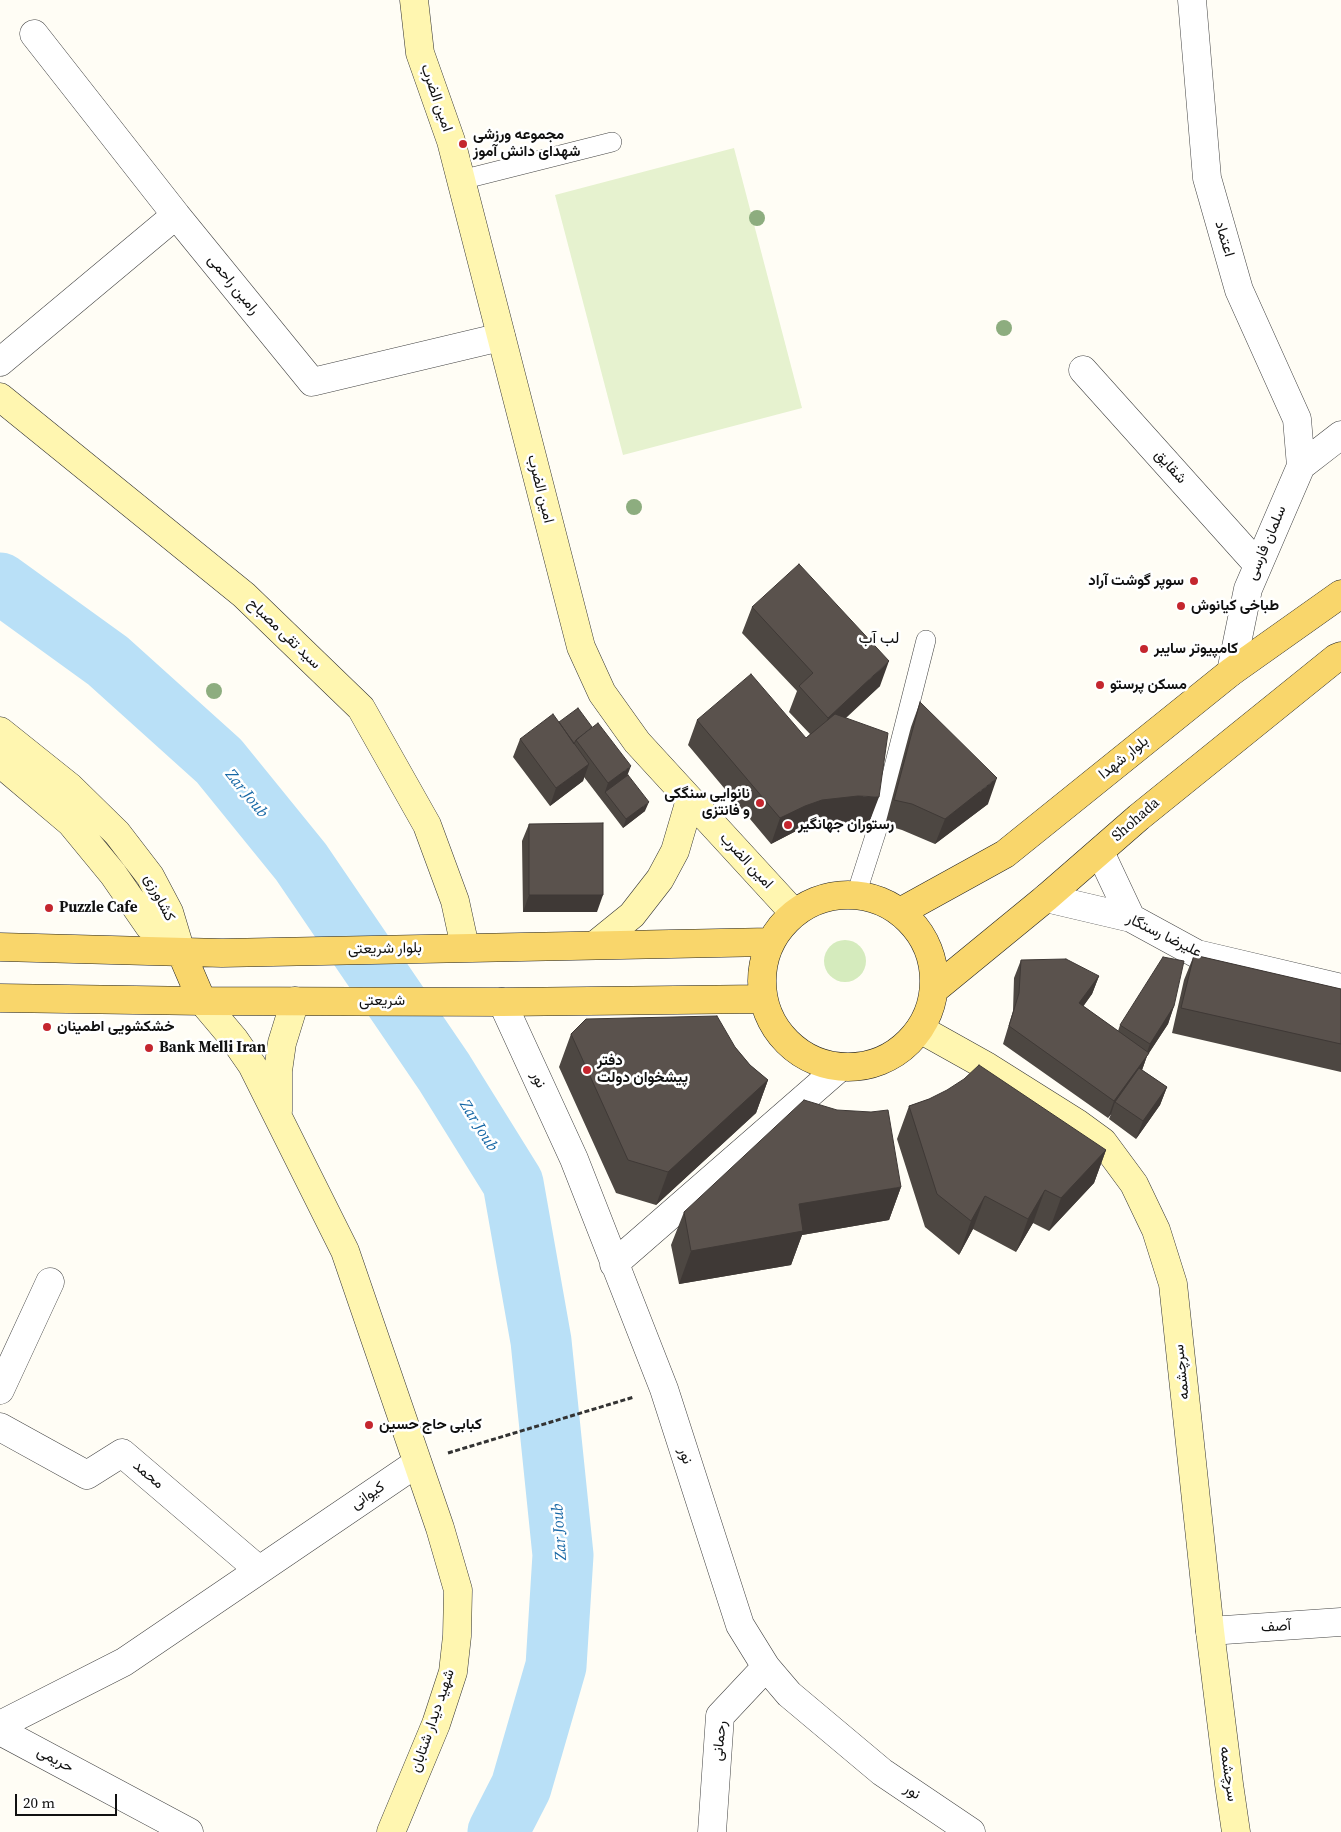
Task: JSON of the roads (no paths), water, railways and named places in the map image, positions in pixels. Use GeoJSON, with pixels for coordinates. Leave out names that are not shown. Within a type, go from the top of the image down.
{"type":"FeatureCollection","features":[{"type":"Feature","properties":{"kind":"main road","name":"امین الضرب"},"geometry":{"type":"LineString","coordinates":[[414,0],[420,53],[451,141],[581,647],[602,693],[637,742],[794,913]]}},
{"type":"Feature","properties":{"kind":"main road","name":"سید تقی مصباح"},"geometry":{"type":"LineString","coordinates":[[0,397],[244,595],[360,708],[427,825],[455,901],[453,947]]}},
{"type":"Feature","properties":{"kind":"main road","name":"بلوار شهدا"},"geometry":{"type":"LineString","coordinates":[[900,912],[1005,854],[1231,672],[1341,594]]}},
{"type":"Feature","properties":{"kind":"main road","name":"Shohada"},"geometry":{"type":"LineString","coordinates":[[935,989],[1046,898],[1147,811],[1336,658],[1341,656]]}},
{"type":"Feature","properties":{"kind":"main road","name":"کشاورزی"},"geometry":{"type":"LineString","coordinates":[[0,731],[70,787],[117,833],[150,876],[169,912],[181,952]]}},
{"type":"Feature","properties":{"kind":"main road","name":"کشاورزی"},"geometry":{"type":"LineString","coordinates":[[0,763],[72,823],[113,874],[149,926],[181,952]]}},
{"type":"Feature","properties":{"kind":"main road"},"geometry":{"type":"LineString","coordinates":[[596,945],[632,916],[660,879],[675,851],[690,800]]}},
{"type":"Feature","properties":{"kind":"main road"},"geometry":{"type":"LineString","coordinates":[[856,895],[879,901],[900,912],[920,933],[932,960],[935,989],[927,1017],[913,1040],[891,1057],[866,1066],[839,1068],[812,1060],[789,1046],[772,1025],[762,999],[760,979],[763,961],[770,942],[794,913],[823,898],[856,895]]}},
{"type":"Feature","properties":{"kind":"main road","name":"بلوار شریعتی"},"geometry":{"type":"LineString","coordinates":[[0,947],[222,953],[770,942]]}},
{"type":"Feature","properties":{"kind":"main road"},"geometry":{"type":"LineString","coordinates":[[181,952],[202,1001],[234,1039],[252,1065],[345,1251],[417,1463]]}},
{"type":"Feature","properties":{"kind":"main road"},"geometry":{"type":"LineString","coordinates":[[0,998],[295,1001],[282,1043],[278,1071],[278,1115]]}},
{"type":"Feature","properties":{"kind":"main road"},"geometry":{"type":"LineString","coordinates":[[502,1002],[762,999]]}},
{"type":"Feature","properties":{"kind":"main road","name":"شریعتی"},"geometry":{"type":"LineString","coordinates":[[295,1001],[502,1002]]}},
{"type":"Feature","properties":{"kind":"main road","name":"سرچشمه"},"geometry":{"type":"LineString","coordinates":[[920,1028],[988,1067],[1103,1142],[1134,1184],[1156,1230],[1173,1284],[1210,1631],[1236,1832]]}},
{"type":"Feature","properties":{"kind":"main road","name":"شهید دیدار شتابان"},"geometry":{"type":"LineString","coordinates":[[390,1832],[436,1724],[453,1672],[457,1636],[458,1590],[440,1528],[417,1463]]}},
{"type":"Feature","properties":{"kind":"street","name":"اعتماد"},"geometry":{"type":"LineString","coordinates":[[1192,0],[1207,178],[1239,290],[1297,419],[1301,466]]}},
{"type":"Feature","properties":{"kind":"street"},"geometry":{"type":"LineString","coordinates":[[0,362],[176,215],[34,34]]}},
{"type":"Feature","properties":{"kind":"street","name":"رامین راحمی"},"geometry":{"type":"LineString","coordinates":[[176,215],[312,382],[501,337]]}},
{"type":"Feature","properties":{"kind":"street","name":"شقایق"},"geometry":{"type":"LineString","coordinates":[[1083,370],[1258,565]]}},
{"type":"Feature","properties":{"kind":"street","name":"سلمان فارسی"},"geometry":{"type":"LineString","coordinates":[[1231,672],[1248,589],[1301,466],[1341,435]]}},
{"type":"Feature","properties":{"kind":"street"},"geometry":{"type":"LineString","coordinates":[[1100,852],[1131,918]]}},
{"type":"Feature","properties":{"kind":"street","name":"علیرضا رستگار"},"geometry":{"type":"LineString","coordinates":[[1046,898],[1131,918],[1197,954],[1341,988]]}},
{"type":"Feature","properties":{"kind":"street","name":"نور"},"geometry":{"type":"LineString","coordinates":[[502,1002],[574,1159],[664,1389],[740,1624],[766,1668],[789,1694],[882,1772],[971,1832]]}},
{"type":"Feature","properties":{"kind":"street"},"geometry":{"type":"LineString","coordinates":[[614,1264],[839,1068]]}},
{"type":"Feature","properties":{"kind":"street"},"geometry":{"type":"LineString","coordinates":[[0,1390],[50,1282]]}},
{"type":"Feature","properties":{"kind":"street","name":"محمد"},"geometry":{"type":"LineString","coordinates":[[0,1427],[87,1475],[122,1453],[259,1570]]}},
{"type":"Feature","properties":{"kind":"street","name":"کیوانی"},"geometry":{"type":"LineString","coordinates":[[0,1725],[124,1662],[417,1463]]}},
{"type":"Feature","properties":{"kind":"street","name":"آصف"},"geometry":{"type":"LineString","coordinates":[[1210,1631],[1341,1622]]}},
{"type":"Feature","properties":{"kind":"street","name":"رحمانی"},"geometry":{"type":"LineString","coordinates":[[712,1832],[720,1716],[766,1668]]}},
{"type":"Feature","properties":{"kind":"street","name":"حریمی"},"geometry":{"type":"LineString","coordinates":[[0,1731],[189,1832]]}},
{"type":"Feature","properties":{"kind":"lane"},"geometry":{"type":"LineString","coordinates":[[461,180],[612,142]]}},
{"type":"Feature","properties":{"kind":"lane"},"geometry":{"type":"LineString","coordinates":[[856,895],[882,814],[926,640]]}},
{"type":"Feature","properties":{"kind":"waterway","name":"Zar Joub"},"geometry":{"type":"LineString","coordinates":[[0,583],[108,661],[219,761],[301,862],[444,1072],[513,1183],[541,1341],[563,1555],[556,1666],[521,1787],[498,1832]]}},
{"type":"Feature","properties":{"kind":"place","name":"مجموعه ورزشی شهدای دانش آموز"},"geometry":{"type":"Point","coordinates":[463,144]}},
{"type":"Feature","properties":{"kind":"place","name":"سوپر گوشت آراد"},"geometry":{"type":"Point","coordinates":[1194,581]}},
{"type":"Feature","properties":{"kind":"place","name":"طباخی کیانوش"},"geometry":{"type":"Point","coordinates":[1181,606]}},
{"type":"Feature","properties":{"kind":"place","name":"کامپیوتر سایبر"},"geometry":{"type":"Point","coordinates":[1144,649]}},
{"type":"Feature","properties":{"kind":"place","name":"مسکن پرستو"},"geometry":{"type":"Point","coordinates":[1100,685]}},
{"type":"Feature","properties":{"kind":"place","name":"نانوایی سنگکی و فانتزی"},"geometry":{"type":"Point","coordinates":[760,803]}},
{"type":"Feature","properties":{"kind":"place","name":"رستوران جهانگیر"},"geometry":{"type":"Point","coordinates":[788,825]}},
{"type":"Feature","properties":{"kind":"place","name":"Puzzle Cafe"},"geometry":{"type":"Point","coordinates":[49,908]}},
{"type":"Feature","properties":{"kind":"place","name":"خشکشویی اطمینان"},"geometry":{"type":"Point","coordinates":[47,1027]}},
{"type":"Feature","properties":{"kind":"place","name":"Bank Melli Iran"},"geometry":{"type":"Point","coordinates":[149,1048]}},
{"type":"Feature","properties":{"kind":"place","name":"دفتر پیشخوان دولت"},"geometry":{"type":"Point","coordinates":[587,1070]}},
{"type":"Feature","properties":{"kind":"place","name":"کبابی حاج حسین"},"geometry":{"type":"Point","coordinates":[369,1425]}},
{"type":"Feature","properties":{"kind":"district","name":"لب آب"},"geometry":{"type":"Point","coordinates":[879,639]}}]}
